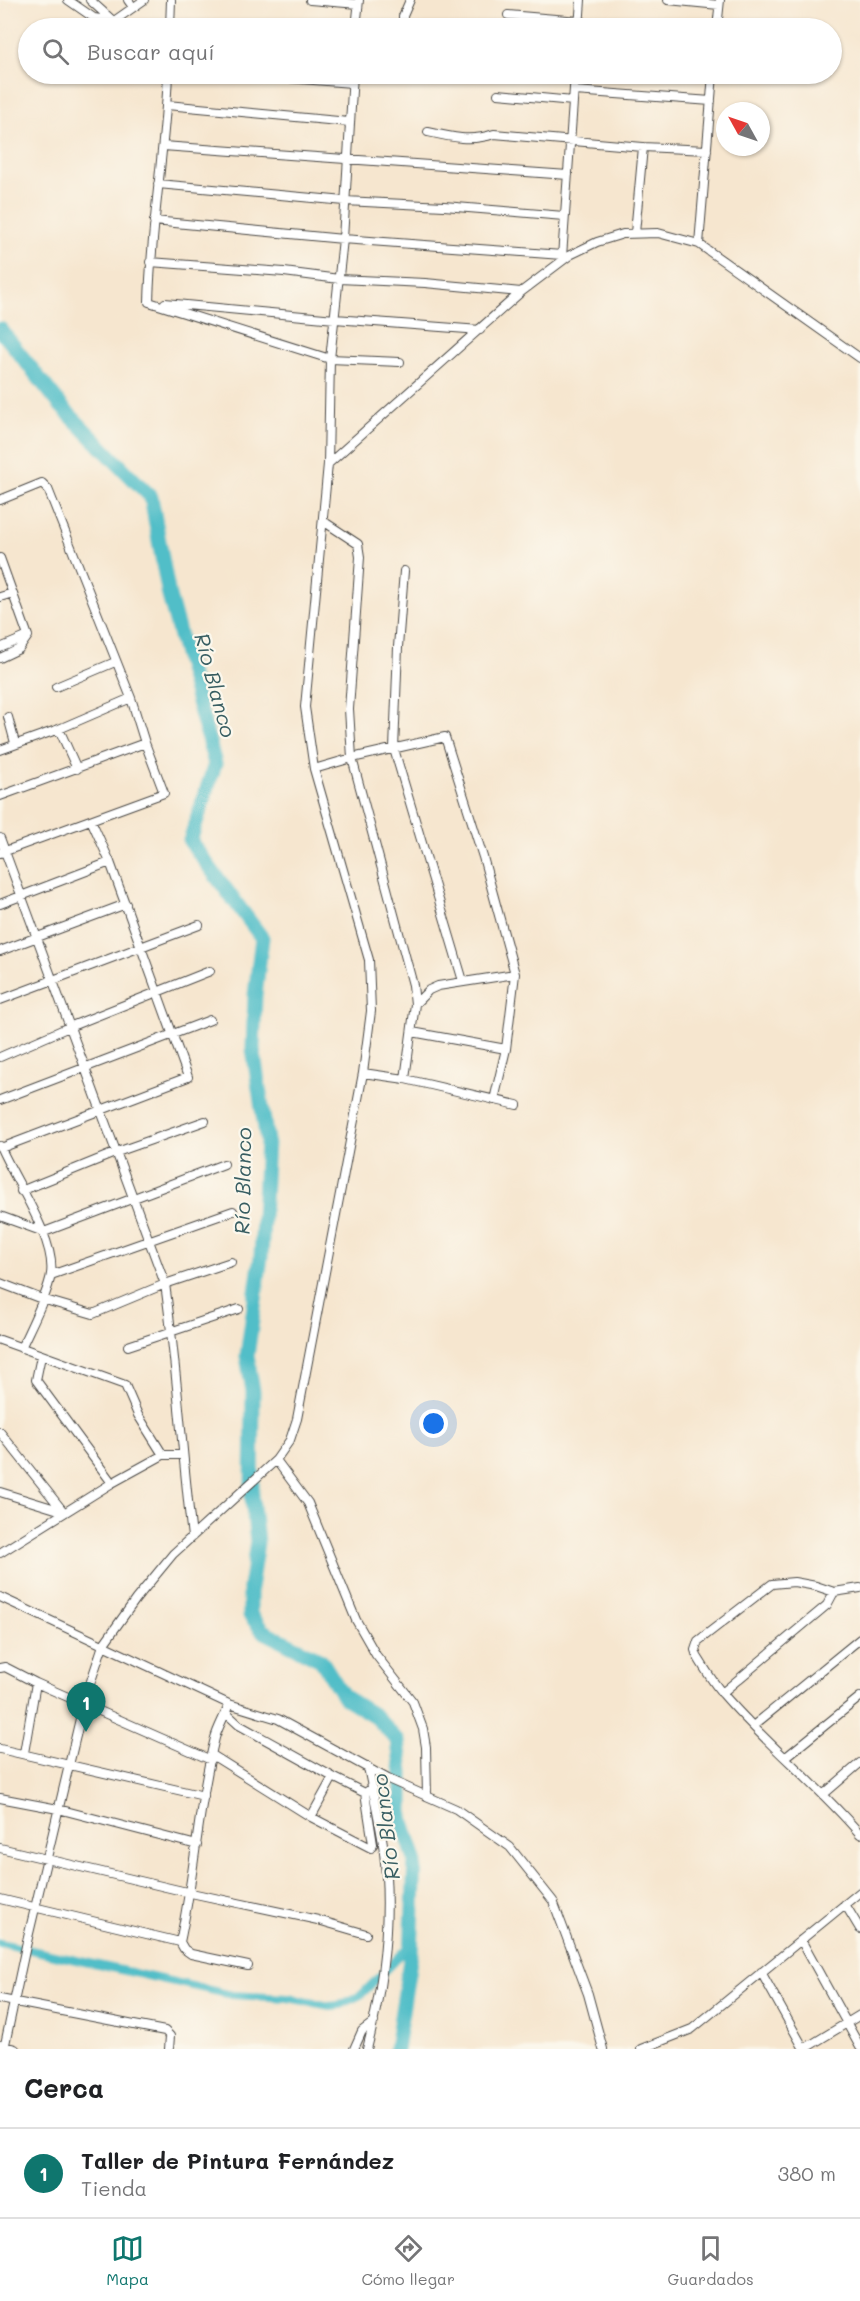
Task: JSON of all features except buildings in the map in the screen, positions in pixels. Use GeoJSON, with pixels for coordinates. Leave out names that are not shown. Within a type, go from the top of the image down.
{"type":"FeatureCollection","features":[{"type":"Feature","properties":{"kind":"street"},"geometry":{"type":"LineString","coordinates":[[68,0],[94,18]]}},
{"type":"Feature","properties":{"kind":"street"},"geometry":{"type":"LineString","coordinates":[[90,0],[111,18]]}},
{"type":"Feature","properties":{"kind":"street"},"geometry":{"type":"LineString","coordinates":[[128,0],[133,8]]}},
{"type":"Feature","properties":{"kind":"street"},"geometry":{"type":"LineString","coordinates":[[118,18],[144,0]]}},
{"type":"Feature","properties":{"kind":"street"},"geometry":{"type":"LineString","coordinates":[[170,18],[171,0]]}},
{"type":"Feature","properties":{"kind":"street"},"geometry":{"type":"LineString","coordinates":[[310,0],[358,2],[357,18]]}},
{"type":"Feature","properties":{"kind":"street"},"geometry":{"type":"LineString","coordinates":[[403,18],[410,0]]}},
{"type":"Feature","properties":{"kind":"street"},"geometry":{"type":"LineString","coordinates":[[580,18],[581,0]]}},
{"type":"Feature","properties":{"kind":"street"},"geometry":{"type":"LineString","coordinates":[[668,0],[719,3],[718,18]]}},
{"type":"Feature","properties":{"kind":"street"},"geometry":{"type":"LineString","coordinates":[[508,15],[529,18]]}},
{"type":"Feature","properties":{"kind":"street"},"geometry":{"type":"LineString","coordinates":[[149,302],[150,262],[168,84]]}},
{"type":"Feature","properties":{"kind":"street"},"geometry":{"type":"LineString","coordinates":[[15,2049],[3,2047],[84,1702],[103,1645],[165,1563],[276,1460],[290,1440],[297,1419],[363,1073],[371,1011],[369,960],[314,769],[305,707],[328,464],[330,359],[343,238],[352,84]]}},
{"type":"Feature","properties":{"kind":"street"},"geometry":{"type":"LineString","coordinates":[[562,259],[575,84]]}},
{"type":"Feature","properties":{"kind":"street"},"geometry":{"type":"LineString","coordinates":[[699,244],[712,84]]}},
{"type":"Feature","properties":{"kind":"street"},"geometry":{"type":"LineString","coordinates":[[575,91],[711,100]]}},
{"type":"Feature","properties":{"kind":"street"},"geometry":{"type":"LineString","coordinates":[[498,94],[573,101]]}},
{"type":"Feature","properties":{"kind":"street"},"geometry":{"type":"LineString","coordinates":[[167,105],[349,122]]}},
{"type":"Feature","properties":{"kind":"street"},"geometry":{"type":"LineString","coordinates":[[428,132],[475,140],[494,134],[643,147],[707,150]]}},
{"type":"Feature","properties":{"kind":"street"},"geometry":{"type":"LineString","coordinates":[[162,146],[568,175]]}},
{"type":"Feature","properties":{"kind":"street"},"geometry":{"type":"LineString","coordinates":[[635,233],[643,147]]}},
{"type":"Feature","properties":{"kind":"street"},"geometry":{"type":"LineString","coordinates":[[158,184],[345,201],[564,216]]}},
{"type":"Feature","properties":{"kind":"street"},"geometry":{"type":"LineString","coordinates":[[154,221],[562,259]]}},
{"type":"Feature","properties":{"kind":"street"},"geometry":{"type":"LineString","coordinates":[[328,464],[521,292],[562,259],[597,242],[623,234],[658,234],[699,244],[860,358]]}},
{"type":"Feature","properties":{"kind":"street"},"geometry":{"type":"LineString","coordinates":[[150,262],[521,292]]}},
{"type":"Feature","properties":{"kind":"street"},"geometry":{"type":"LineString","coordinates":[[149,302],[480,330]]}},
{"type":"Feature","properties":{"kind":"street"},"geometry":{"type":"LineString","coordinates":[[149,302],[330,359],[400,362]]}},
{"type":"Feature","properties":{"kind":"street"},"geometry":{"type":"LineString","coordinates":[[0,500],[42,483],[48,489],[131,698],[144,743],[164,793],[3,852]]}},
{"type":"Feature","properties":{"kind":"street"},"geometry":{"type":"LineString","coordinates":[[323,521],[358,544],[360,557],[355,598],[349,709],[352,758],[410,974],[415,1004],[405,1079]]}},
{"type":"Feature","properties":{"kind":"street"},"geometry":{"type":"LineString","coordinates":[[0,558],[28,636]]}},
{"type":"Feature","properties":{"kind":"street"},"geometry":{"type":"LineString","coordinates":[[404,571],[394,749],[463,981]]}},
{"type":"Feature","properties":{"kind":"street"},"geometry":{"type":"LineString","coordinates":[[0,597],[13,593]]}},
{"type":"Feature","properties":{"kind":"street"},"geometry":{"type":"LineString","coordinates":[[0,648],[28,636]]}},
{"type":"Feature","properties":{"kind":"street"},"geometry":{"type":"LineString","coordinates":[[0,658],[19,649],[28,636]]}},
{"type":"Feature","properties":{"kind":"street"},"geometry":{"type":"LineString","coordinates":[[56,687],[115,662]]}},
{"type":"Feature","properties":{"kind":"street"},"geometry":{"type":"LineString","coordinates":[[0,750],[59,729],[131,698]]}},
{"type":"Feature","properties":{"kind":"street"},"geometry":{"type":"LineString","coordinates":[[8,717],[15,743]]}},
{"type":"Feature","properties":{"kind":"street"},"geometry":{"type":"LineString","coordinates":[[59,729],[76,769]]}},
{"type":"Feature","properties":{"kind":"street"},"geometry":{"type":"LineString","coordinates":[[314,769],[445,737],[483,857],[515,974],[506,1049],[494,1100]]}},
{"type":"Feature","properties":{"kind":"street"},"geometry":{"type":"LineString","coordinates":[[0,796],[144,743]]}},
{"type":"Feature","properties":{"kind":"street"},"geometry":{"type":"LineString","coordinates":[[21,1348],[51,1275],[51,1253],[44,1232],[3,1160],[0,1147],[188,1077],[126,904],[91,820]]}},
{"type":"Feature","properties":{"kind":"street"},"geometry":{"type":"LineString","coordinates":[[0,837],[3,852],[165,1284],[172,1331],[192,1537]]}},
{"type":"Feature","properties":{"kind":"street"},"geometry":{"type":"LineString","coordinates":[[0,904],[110,862]]}},
{"type":"Feature","properties":{"kind":"street"},"geometry":{"type":"LineString","coordinates":[[0,951],[126,904]]}},
{"type":"Feature","properties":{"kind":"street"},"geometry":{"type":"LineString","coordinates":[[0,1000],[199,925]]}},
{"type":"Feature","properties":{"kind":"street"},"geometry":{"type":"LineString","coordinates":[[0,1057],[210,971]]}},
{"type":"Feature","properties":{"kind":"street"},"geometry":{"type":"LineString","coordinates":[[415,1004],[429,990],[463,981],[515,974]]}},
{"type":"Feature","properties":{"kind":"street"},"geometry":{"type":"LineString","coordinates":[[0,1100],[210,1020]]}},
{"type":"Feature","properties":{"kind":"street"},"geometry":{"type":"LineString","coordinates":[[412,1032],[506,1049]]}},
{"type":"Feature","properties":{"kind":"street"},"geometry":{"type":"LineString","coordinates":[[363,1073],[405,1079],[517,1105]]}},
{"type":"Feature","properties":{"kind":"street"},"geometry":{"type":"LineString","coordinates":[[21,1191],[117,1152],[205,1120]]}},
{"type":"Feature","properties":{"kind":"street"},"geometry":{"type":"LineString","coordinates":[[0,1216],[44,1232],[224,1164]]}},
{"type":"Feature","properties":{"kind":"street"},"geometry":{"type":"LineString","coordinates":[[51,1275],[233,1211]]}},
{"type":"Feature","properties":{"kind":"street"},"geometry":{"type":"LineString","coordinates":[[0,1283],[87,1314],[93,1314],[165,1284],[231,1262]]}},
{"type":"Feature","properties":{"kind":"street"},"geometry":{"type":"LineString","coordinates":[[128,1346],[239,1309]]}},
{"type":"Feature","properties":{"kind":"street"},"geometry":{"type":"LineString","coordinates":[[0,1340],[125,1385],[138,1415],[164,1455]]}},
{"type":"Feature","properties":{"kind":"street"},"geometry":{"type":"LineString","coordinates":[[41,1356],[36,1380],[112,1483]]}},
{"type":"Feature","properties":{"kind":"street"},"geometry":{"type":"LineString","coordinates":[[0,1432],[64,1512]]}},
{"type":"Feature","properties":{"kind":"street"},"geometry":{"type":"LineString","coordinates":[[0,1552],[112,1483],[164,1455],[183,1455]]}},
{"type":"Feature","properties":{"kind":"street"},"geometry":{"type":"LineString","coordinates":[[276,1460],[308,1503],[356,1620],[376,1655],[413,1702],[423,1729],[426,1747],[423,1794]]}},
{"type":"Feature","properties":{"kind":"street"},"geometry":{"type":"LineString","coordinates":[[0,1492],[64,1512]]}},
{"type":"Feature","properties":{"kind":"street"},"geometry":{"type":"LineString","coordinates":[[859,1832],[722,1693],[695,1650],[698,1641],[772,1584],[794,1582],[834,1592],[860,1588]]}},
{"type":"Feature","properties":{"kind":"street"},"geometry":{"type":"LineString","coordinates":[[722,1693],[827,1605],[834,1592]]}},
{"type":"Feature","properties":{"kind":"street"},"geometry":{"type":"LineString","coordinates":[[0,1597],[103,1645],[227,1708],[278,1719],[388,1779],[456,1809],[510,1847],[553,1901],[588,1994],[603,2049]]}},
{"type":"Feature","properties":{"kind":"street"},"geometry":{"type":"LineString","coordinates":[[753,1726],[860,1639]]}},
{"type":"Feature","properties":{"kind":"street"},"geometry":{"type":"LineString","coordinates":[[0,1668],[4,1667],[36,1683],[212,1758],[311,1817],[371,1848],[373,1844],[368,1767]]}},
{"type":"Feature","properties":{"kind":"street"},"geometry":{"type":"LineString","coordinates":[[24,1753],[36,1683]]}},
{"type":"Feature","properties":{"kind":"street"},"geometry":{"type":"LineString","coordinates":[[786,1757],[860,1697]]}},
{"type":"Feature","properties":{"kind":"street"},"geometry":{"type":"LineString","coordinates":[[227,1708],[216,1736],[180,1942],[190,1954],[248,1966]]}},
{"type":"Feature","properties":{"kind":"street"},"geometry":{"type":"LineString","coordinates":[[227,1708],[240,1725],[333,1777],[368,1791]]}},
{"type":"Feature","properties":{"kind":"street"},"geometry":{"type":"LineString","coordinates":[[0,1749],[204,1796]]}},
{"type":"Feature","properties":{"kind":"street"},"geometry":{"type":"LineString","coordinates":[[824,1794],[860,1763]]}},
{"type":"Feature","properties":{"kind":"street"},"geometry":{"type":"LineString","coordinates":[[311,1817],[333,1777]]}},
{"type":"Feature","properties":{"kind":"street"},"geometry":{"type":"LineString","coordinates":[[367,2049],[382,1987],[386,1908],[383,1845],[368,1791]]}},
{"type":"Feature","properties":{"kind":"street"},"geometry":{"type":"LineString","coordinates":[[0,1798],[58,1809],[197,1845]]}},
{"type":"Feature","properties":{"kind":"street"},"geometry":{"type":"LineString","coordinates":[[0,1848],[190,1893],[318,1920],[366,1934]]}},
{"type":"Feature","properties":{"kind":"street"},"geometry":{"type":"LineString","coordinates":[[641,2049],[692,2029],[860,1892]]}},
{"type":"Feature","properties":{"kind":"street"},"geometry":{"type":"LineString","coordinates":[[0,1899],[180,1942]]}},
{"type":"Feature","properties":{"kind":"street"},"geometry":{"type":"LineString","coordinates":[[845,1904],[860,1929]]}},
{"type":"Feature","properties":{"kind":"street"},"geometry":{"type":"LineString","coordinates":[[801,1940],[860,2047]]}},
{"type":"Feature","properties":{"kind":"street"},"geometry":{"type":"LineString","coordinates":[[761,1972],[804,2049],[860,2015]]}},
{"type":"Feature","properties":{"kind":"street"},"geometry":{"type":"LineString","coordinates":[[0,1999],[165,2031],[170,2036],[169,2049]]}},
{"type":"Feature","properties":{"kind":"street"},"geometry":{"type":"LineString","coordinates":[[354,2049],[362,2031],[374,2022]]}},
{"type":"Feature","properties":{"kind":"waterway","name":"Río Blanco"},"geometry":{"type":"LineString","coordinates":[[0,329],[62,407],[151,497],[169,596],[215,764],[190,841],[262,938],[255,995],[253,1049],[267,1141],[261,1257],[247,1356],[253,1391],[252,1498],[257,1542],[250,1588],[250,1615],[263,1631],[321,1660],[344,1697],[375,1716],[398,1741],[402,1773],[402,1818],[415,1860],[411,1954],[396,2049]]}},
{"type":"Feature","properties":{"kind":"waterway"},"geometry":{"type":"LineString","coordinates":[[0,1943],[232,1995],[288,1998],[330,2006],[340,2005],[361,1995],[411,1944]]}},
{"type":"Feature","properties":{"kind":"place","name":"Taller de Pintura Fernández"},"geometry":{"type":"Point","coordinates":[86,1732]}}]}
